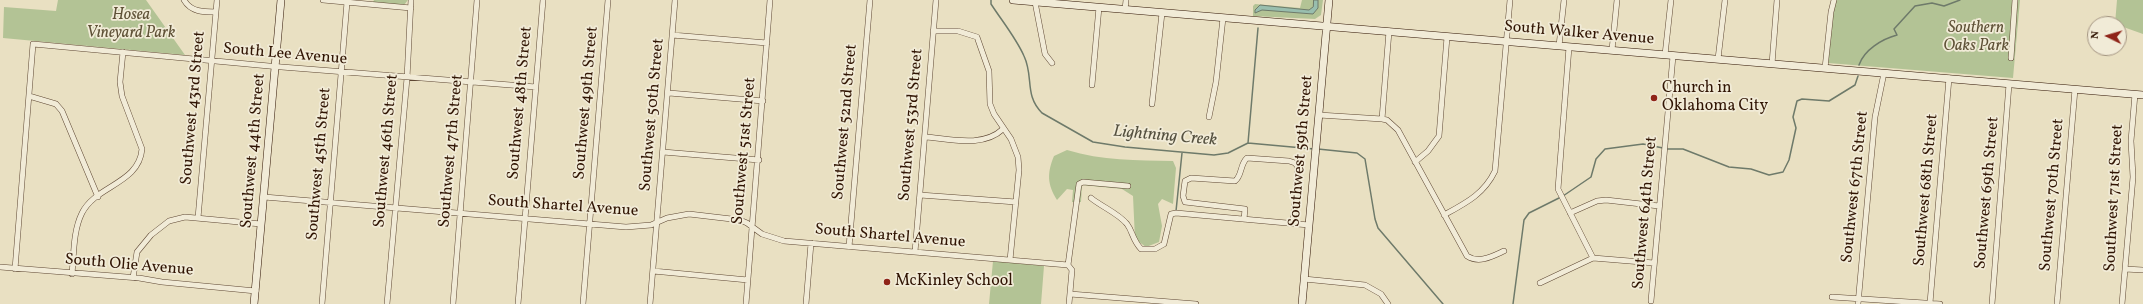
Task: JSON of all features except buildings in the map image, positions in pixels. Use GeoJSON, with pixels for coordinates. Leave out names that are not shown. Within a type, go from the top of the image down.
{"type":"FeatureCollection","features":[{"type":"Feature","properties":{"kind":"main road","name":"Southwest 44th Street"},"geometry":{"type":"LineString","coordinates":[[254,304],[281,0]]}},
{"type":"Feature","properties":{"kind":"main road","name":"South Walker Avenue"},"geometry":{"type":"LineString","coordinates":[[1013,0],[1073,3],[1125,10],[1327,25],[1447,37],[2143,95]]}},
{"type":"Feature","properties":{"kind":"main road","name":"Southwest 59th Street"},"geometry":{"type":"LineString","coordinates":[[1302,304],[1329,0]]}},
{"type":"Feature","properties":{"kind":"street"},"geometry":{"type":"LineString","coordinates":[[184,0],[192,8],[200,11],[216,12]]}},
{"type":"Feature","properties":{"kind":"street","name":"Southwest 43rd Street"},"geometry":{"type":"LineString","coordinates":[[198,218],[217,0]]}},
{"type":"Feature","properties":{"kind":"street"},"geometry":{"type":"LineString","coordinates":[[322,0],[411,8]]}},
{"type":"Feature","properties":{"kind":"street","name":"Southwest 46th Street"},"geometry":{"type":"LineString","coordinates":[[387,304],[407,78],[411,0]]}},
{"type":"Feature","properties":{"kind":"street","name":"Southwest 47th Street"},"geometry":{"type":"LineString","coordinates":[[453,304],[477,0]]}},
{"type":"Feature","properties":{"kind":"street","name":"Southwest 48th Street"},"geometry":{"type":"LineString","coordinates":[[518,304],[543,0]]}},
{"type":"Feature","properties":{"kind":"street","name":"Southwest 49th Street"},"geometry":{"type":"LineString","coordinates":[[583,304],[608,0]]}},
{"type":"Feature","properties":{"kind":"street","name":"Southwest 50th Street"},"geometry":{"type":"LineString","coordinates":[[650,304],[676,0]]}},
{"type":"Feature","properties":{"kind":"street","name":"Southwest 51st Street"},"geometry":{"type":"LineString","coordinates":[[746,304],[759,160],[770,0]]}},
{"type":"Feature","properties":{"kind":"street","name":"Southwest 52nd Street"},"geometry":{"type":"LineString","coordinates":[[849,247],[870,0]]}},
{"type":"Feature","properties":{"kind":"street","name":"Southwest 53rd Street"},"geometry":{"type":"LineString","coordinates":[[915,252],[926,137],[936,0]]}},
{"type":"Feature","properties":{"kind":"street"},"geometry":{"type":"LineString","coordinates":[[1125,10],[1126,0]]}},
{"type":"Feature","properties":{"kind":"street"},"geometry":{"type":"LineString","coordinates":[[1444,215],[1469,202],[1484,189],[1495,171],[1510,0]]}},
{"type":"Feature","properties":{"kind":"street"},"geometry":{"type":"LineString","coordinates":[[1559,46],[1564,0]]}},
{"type":"Feature","properties":{"kind":"street"},"geometry":{"type":"LineString","coordinates":[[1612,50],[1618,0]]}},
{"type":"Feature","properties":{"kind":"street","name":"Southwest 64th Street"},"geometry":{"type":"LineString","coordinates":[[1651,301],[1665,143],[1671,0]]}},
{"type":"Feature","properties":{"kind":"street"},"geometry":{"type":"LineString","coordinates":[[1718,59],[1725,0]]}},
{"type":"Feature","properties":{"kind":"street"},"geometry":{"type":"LineString","coordinates":[[1772,64],[1777,0]]}},
{"type":"Feature","properties":{"kind":"street"},"geometry":{"type":"LineString","coordinates":[[1825,68],[1830,12],[1834,0]]}},
{"type":"Feature","properties":{"kind":"street"},"geometry":{"type":"LineString","coordinates":[[2011,58],[2015,0]]}},
{"type":"Feature","properties":{"kind":"street","name":"Southwest 45th Street"},"geometry":{"type":"LineString","coordinates":[[322,304],[347,2]]}},
{"type":"Feature","properties":{"kind":"street"},"geometry":{"type":"LineString","coordinates":[[1035,2],[1045,54],[1052,64]]}},
{"type":"Feature","properties":{"kind":"street"},"geometry":{"type":"LineString","coordinates":[[1092,85],[1099,7]]}},
{"type":"Feature","properties":{"kind":"street"},"geometry":{"type":"LineString","coordinates":[[1152,104],[1162,13]]}},
{"type":"Feature","properties":{"kind":"street"},"geometry":{"type":"LineString","coordinates":[[1209,117],[1217,75],[1223,18]]}},
{"type":"Feature","properties":{"kind":"street"},"geometry":{"type":"LineString","coordinates":[[933,31],[958,31],[977,37],[989,71],[990,104],[1003,129],[1011,139],[1018,157],[1016,202],[1010,260]]}},
{"type":"Feature","properties":{"kind":"street"},"geometry":{"type":"LineString","coordinates":[[1382,119],[1389,31]]}},
{"type":"Feature","properties":{"kind":"street"},"geometry":{"type":"LineString","coordinates":[[672,35],[767,43]]}},
{"type":"Feature","properties":{"kind":"street"},"geometry":{"type":"LineString","coordinates":[[1415,162],[1428,151],[1439,136],[1447,37]]}},
{"type":"Feature","properties":{"kind":"street","name":"South Lee Avenue"},"geometry":{"type":"LineString","coordinates":[[29,96],[33,44],[275,67],[536,87]]}},
{"type":"Feature","properties":{"kind":"street"},"geometry":{"type":"LineString","coordinates":[[1569,47],[1557,180],[1558,189],[1593,258]]}},
{"type":"Feature","properties":{"kind":"street"},"geometry":{"type":"LineString","coordinates":[[72,274],[77,226],[83,212],[98,197],[128,175],[135,168],[141,156],[142,149],[122,96],[120,82],[123,52]]}},
{"type":"Feature","properties":{"kind":"street","name":"Southwest 67th Street"},"geometry":{"type":"LineString","coordinates":[[1858,301],[1875,117],[1884,73]]}},
{"type":"Feature","properties":{"kind":"street","name":"Southwest 68th Street"},"geometry":{"type":"LineString","coordinates":[[1930,303],[1949,78]]}},
{"type":"Feature","properties":{"kind":"street","name":"Southwest 69th Street"},"geometry":{"type":"LineString","coordinates":[[1992,304],[2009,84]]}},
{"type":"Feature","properties":{"kind":"street","name":"Southwest 70th Street"},"geometry":{"type":"LineString","coordinates":[[2057,304],[2075,89]]}},
{"type":"Feature","properties":{"kind":"street"},"geometry":{"type":"LineString","coordinates":[[669,93],[763,101]]}},
{"type":"Feature","properties":{"kind":"street","name":"Southwest 71st Street"},"geometry":{"type":"LineString","coordinates":[[2122,304],[2133,177],[2131,141],[2135,94]]}},
{"type":"Feature","properties":{"kind":"street"},"geometry":{"type":"LineString","coordinates":[[15,269],[29,96],[56,104],[62,111],[98,197]]}},
{"type":"Feature","properties":{"kind":"street"},"geometry":{"type":"LineString","coordinates":[[1319,115],[1387,120],[1398,130],[1462,250],[1473,260],[1486,258],[1504,251]]}},
{"type":"Feature","properties":{"kind":"street"},"geometry":{"type":"LineString","coordinates":[[926,137],[979,140],[993,136],[1003,129]]}},
{"type":"Feature","properties":{"kind":"street"},"geometry":{"type":"LineString","coordinates":[[663,152],[759,160]]}},
{"type":"Feature","properties":{"kind":"street"},"geometry":{"type":"LineString","coordinates":[[1244,219],[1245,209],[1186,202],[1183,196],[1185,181],[1191,178],[1235,181],[1238,178],[1244,162],[1248,158],[1292,162],[1298,167],[1293,223]]}},
{"type":"Feature","properties":{"kind":"street"},"geometry":{"type":"LineString","coordinates":[[1069,304],[1072,270],[1068,265],[1079,184],[1083,182],[1128,186]]}},
{"type":"Feature","properties":{"kind":"street"},"geometry":{"type":"LineString","coordinates":[[920,195],[1016,202]]}},
{"type":"Feature","properties":{"kind":"street","name":"South Shartel Avenue"},"geometry":{"type":"LineString","coordinates":[[264,197],[525,218],[626,228],[689,214],[731,218],[747,222],[762,234],[770,238],[849,247],[1068,265]]}},
{"type":"Feature","properties":{"kind":"street"},"geometry":{"type":"LineString","coordinates":[[1091,198],[1102,207],[1120,217],[1128,225],[1133,240],[1141,249],[1155,248],[1164,244],[1171,214],[1309,225]]}},
{"type":"Feature","properties":{"kind":"street"},"geometry":{"type":"LineString","coordinates":[[1570,213],[1597,201],[1606,200],[1659,206]]}},
{"type":"Feature","properties":{"kind":"street"},"geometry":{"type":"LineString","coordinates":[[133,278],[137,252],[151,235],[169,221],[177,218],[198,218],[261,224]]}},
{"type":"Feature","properties":{"kind":"street"},"geometry":{"type":"LineString","coordinates":[[806,304],[811,243]]}},
{"type":"Feature","properties":{"kind":"street"},"geometry":{"type":"LineString","coordinates":[[1540,283],[1593,258],[1654,263]]}},
{"type":"Feature","properties":{"kind":"street","name":"South Olie Avenue"},"geometry":{"type":"LineString","coordinates":[[0,267],[256,290]]}},
{"type":"Feature","properties":{"kind":"street"},"geometry":{"type":"LineString","coordinates":[[2125,269],[2143,270]]}},
{"type":"Feature","properties":{"kind":"street"},"geometry":{"type":"LineString","coordinates":[[653,271],[748,280]]}},
{"type":"Feature","properties":{"kind":"street"},"geometry":{"type":"LineString","coordinates":[[1304,279],[1365,285],[1380,294],[1385,303]]}},
{"type":"Feature","properties":{"kind":"street"},"geometry":{"type":"LineString","coordinates":[[1070,294],[1196,304]]}},
{"type":"Feature","properties":{"kind":"street"},"geometry":{"type":"LineString","coordinates":[[1832,297],[1858,301],[1940,304]]}},
{"type":"Feature","properties":{"kind":"green space","name":"Hosea Vineyard Park"},"geometry":{"type":"Polygon","coordinates":[[[58,0],[146,0],[185,55],[3,38],[4,7],[56,11],[58,0]]]}},
{"type":"Feature","properties":{"kind":"green space"},"geometry":{"type":"Polygon","coordinates":[[[374,0],[408,0],[404,5],[373,2],[374,0]]]}},
{"type":"Feature","properties":{"kind":"green space"},"geometry":{"type":"Polygon","coordinates":[[[1302,0],[1323,0],[1321,15],[1315,19],[1253,16],[1253,6],[1255,4],[1300,8],[1302,0]]]}},
{"type":"Feature","properties":{"kind":"green space","name":"Southern Oaks Park"},"geometry":{"type":"Polygon","coordinates":[[[1836,0],[2020,0],[2013,78],[1828,63],[1832,17],[1836,0]]]}},
{"type":"Feature","properties":{"kind":"green space"},"geometry":{"type":"Polygon","coordinates":[[[2117,0],[2143,0],[2143,34],[2127,28],[2127,16],[2116,16],[2117,0]]]}},
{"type":"Feature","properties":{"kind":"green space"},"geometry":{"type":"Polygon","coordinates":[[[1067,150],[1080,154],[1106,158],[1173,161],[1176,168],[1173,204],[1162,199],[1158,204],[1162,226],[1159,242],[1146,247],[1135,239],[1133,196],[1122,189],[1082,185],[1081,202],[1072,202],[1073,190],[1067,189],[1057,200],[1051,189],[1049,178],[1050,168],[1054,156],[1067,150]]]}},
{"type":"Feature","properties":{"kind":"green space"},"geometry":{"type":"Polygon","coordinates":[[[993,261],[1044,266],[1041,304],[989,304],[993,261]]]}},
{"type":"Feature","properties":{"kind":"shaded area"},"geometry":{"type":"Polygon","coordinates":[[[1314,0],[1318,0],[1318,8],[1313,14],[1262,10],[1255,13],[1255,10],[1260,5],[1309,10],[1313,7],[1314,0]]]}},
{"type":"Feature","properties":{"kind":"waterway","name":"Lightning Creek"},"geometry":{"type":"LineString","coordinates":[[991,0],[991,4],[1013,36],[1024,56],[1027,64],[1031,93],[1036,106],[1042,113],[1093,142],[1125,147],[1214,155],[1228,153],[1248,143],[1314,149]]}},
{"type":"Feature","properties":{"kind":"waterway"},"geometry":{"type":"LineString","coordinates":[[1859,65],[1861,60],[1874,46],[1885,39],[1897,35],[1894,29],[1915,6],[1932,3],[1944,6],[1960,0]]}},
{"type":"Feature","properties":{"kind":"waterway"},"geometry":{"type":"LineString","coordinates":[[1248,143],[1258,28]]}},
{"type":"Feature","properties":{"kind":"waterway"},"geometry":{"type":"LineString","coordinates":[[1563,196],[1591,177],[1596,159],[1605,149],[1643,144],[1668,149],[1683,149],[1729,167],[1751,169],[1769,175],[1783,172],[1789,160],[1796,128],[1793,117],[1797,101],[1802,99],[1829,101],[1855,85],[1858,76]]}},
{"type":"Feature","properties":{"kind":"waterway","name":"Lightning Creek"},"geometry":{"type":"LineString","coordinates":[[1318,149],[1357,153],[1365,159],[1375,219],[1378,228],[1443,304]]}},
{"type":"Feature","properties":{"kind":"waterway"},"geometry":{"type":"LineString","coordinates":[[1176,211],[1182,153]]}},
{"type":"Feature","properties":{"kind":"waterway"},"geometry":{"type":"LineString","coordinates":[[1513,304],[1524,220],[1529,213],[1559,198]]}},
{"type":"Feature","properties":{"kind":"place","name":"Church in Oklahoma City"},"geometry":{"type":"Point","coordinates":[1654,98]}},
{"type":"Feature","properties":{"kind":"place","name":"McKinley School"},"geometry":{"type":"Point","coordinates":[887,282]}}]}
